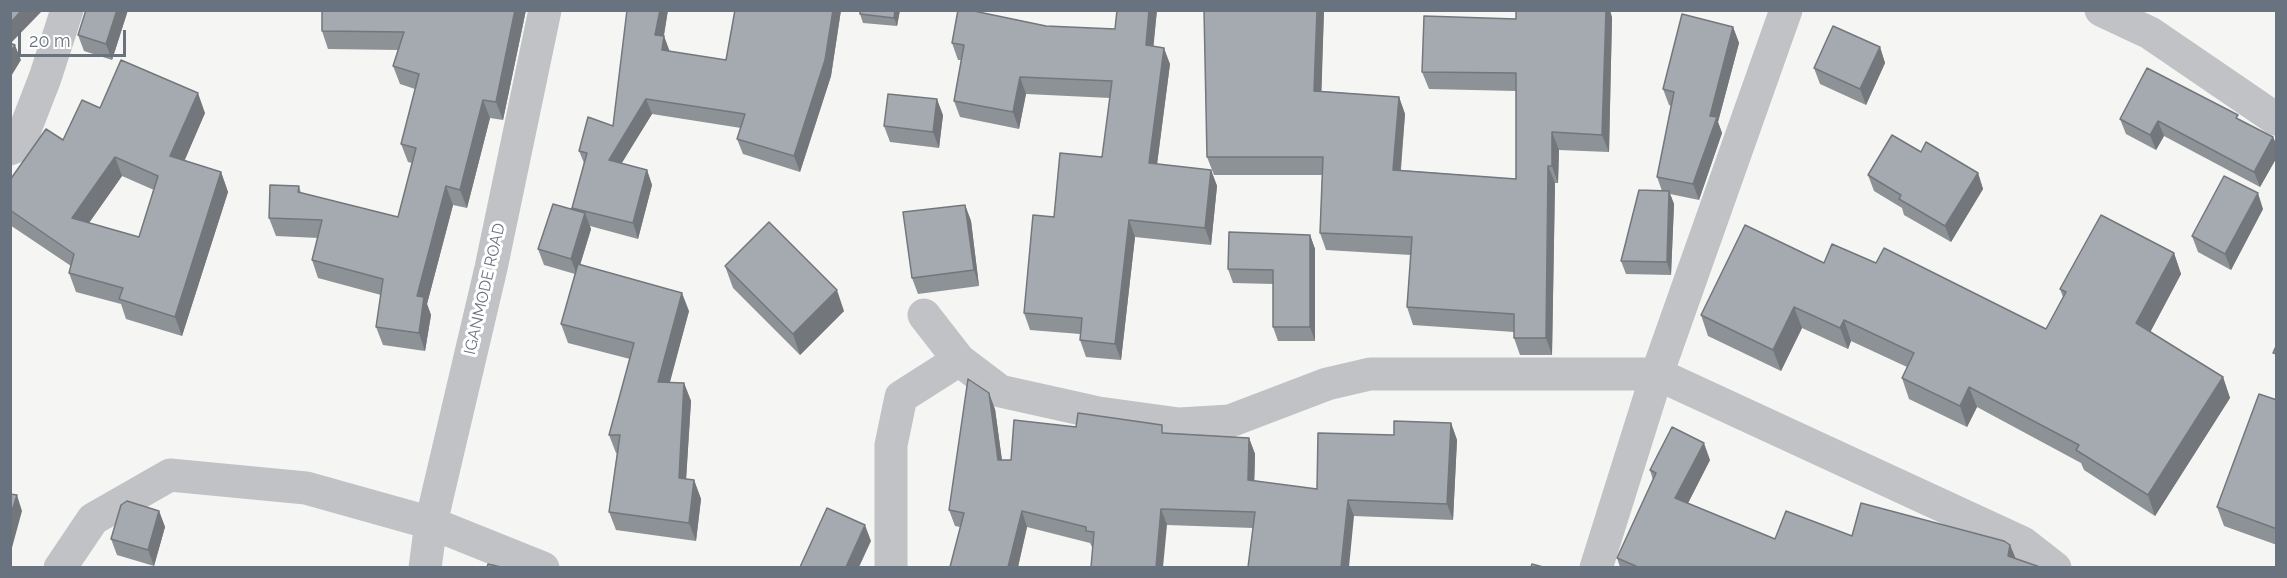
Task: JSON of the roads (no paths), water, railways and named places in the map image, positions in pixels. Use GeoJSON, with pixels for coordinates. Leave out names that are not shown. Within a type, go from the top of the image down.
{"type":"FeatureCollection","features":[{"type":"Feature","properties":{"kind":"street"},"geometry":{"type":"LineString","coordinates":[[10,149],[19,145],[45,78],[67,10]]}},
{"type":"Feature","properties":{"kind":"street","name":"IGANMODE ROAD"},"geometry":{"type":"LineString","coordinates":[[425,567],[431,523],[491,268],[545,10]]}},
{"type":"Feature","properties":{"kind":"street"},"geometry":{"type":"LineString","coordinates":[[1596,567],[1657,374],[1786,10]]}},
{"type":"Feature","properties":{"kind":"street"},"geometry":{"type":"LineString","coordinates":[[2102,10],[2150,33],[2277,119]]}},
{"type":"Feature","properties":{"kind":"street"},"geometry":{"type":"LineString","coordinates":[[924,315],[959,360],[1000,391],[1099,413],[1179,424],[1230,421],[1327,384],[1370,374],[1657,374],[2023,543],[2055,567]]}},
{"type":"Feature","properties":{"kind":"street"},"geometry":{"type":"LineString","coordinates":[[891,567],[891,445],[901,397],[959,360]]}},
{"type":"Feature","properties":{"kind":"street"},"geometry":{"type":"LineString","coordinates":[[60,567],[93,519],[170,475],[306,488],[431,523],[543,567]]}}]}
